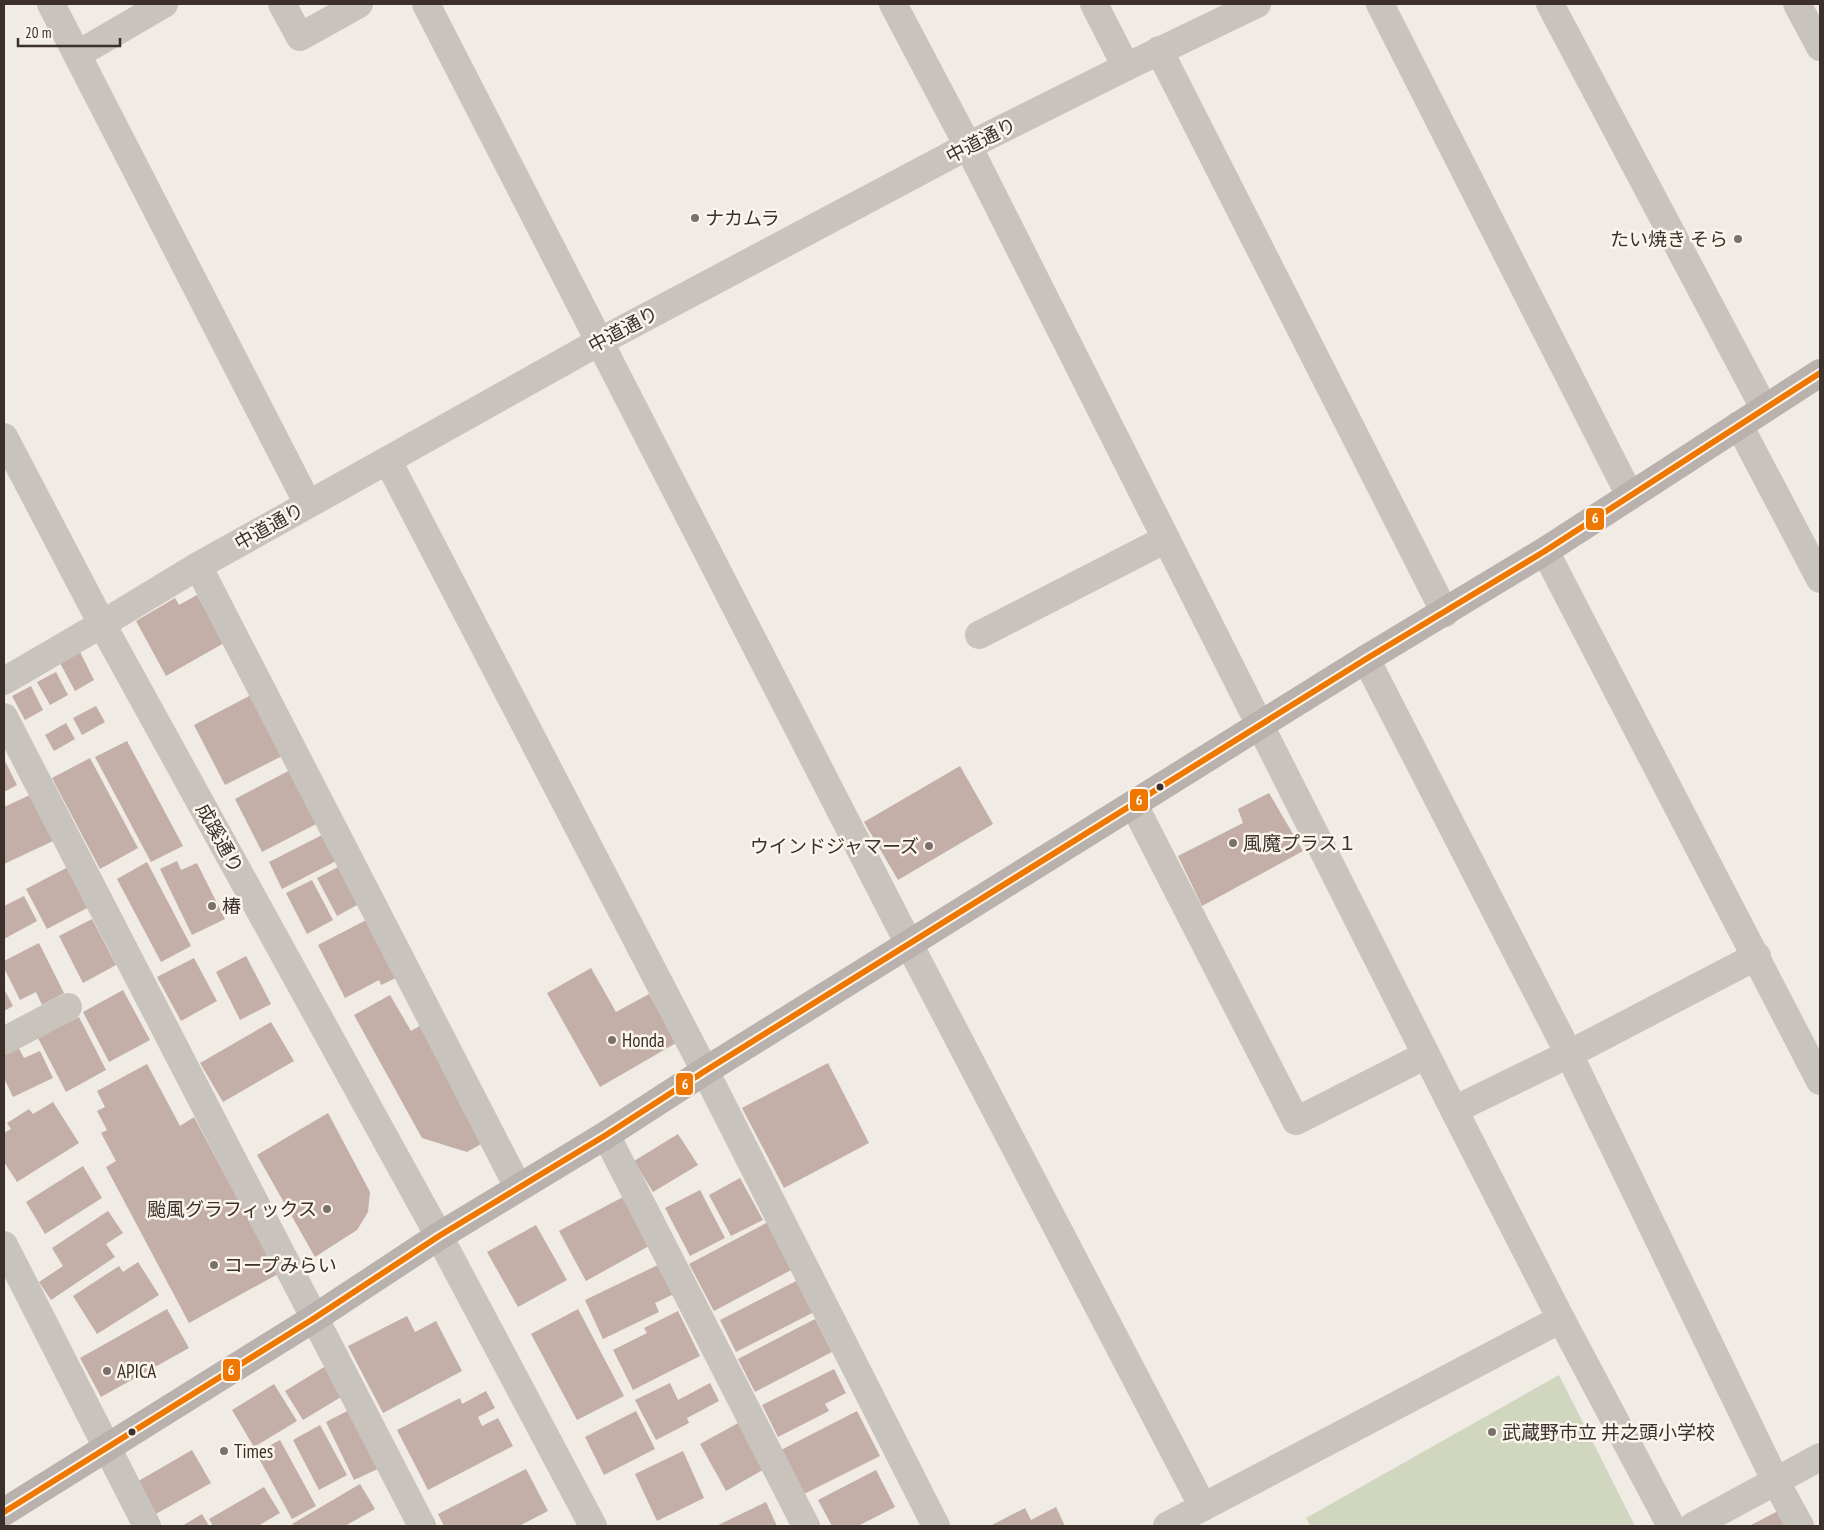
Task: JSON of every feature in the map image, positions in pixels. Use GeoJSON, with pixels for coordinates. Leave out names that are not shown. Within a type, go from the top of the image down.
{"type":"FeatureCollection","features":[{"type":"Feature","properties":{"kind":"main road"},"geometry":{"type":"LineString","coordinates":[[4,1512],[313,1319],[439,1236],[606,1135],[705,1071],[1366,659],[1545,551],[1820,373]]}},
{"type":"Feature","properties":{"kind":"street"},"geometry":{"type":"LineString","coordinates":[[51,4],[308,504]]}},
{"type":"Feature","properties":{"kind":"street"},"geometry":{"type":"LineString","coordinates":[[78,54],[164,4]]}},
{"type":"Feature","properties":{"kind":"street"},"geometry":{"type":"LineString","coordinates":[[282,4],[300,37],[359,4]]}},
{"type":"Feature","properties":{"kind":"street"},"geometry":{"type":"LineString","coordinates":[[426,4],[909,944],[1203,1507]]}},
{"type":"Feature","properties":{"kind":"street"},"geometry":{"type":"LineString","coordinates":[[892,4],[968,146],[1454,1110],[1561,1319],[1671,1526]]}},
{"type":"Feature","properties":{"kind":"street"},"geometry":{"type":"LineString","coordinates":[[1094,4],[1126,67]]}},
{"type":"Feature","properties":{"kind":"street","name":"中道通り"},"geometry":{"type":"LineString","coordinates":[[4,681],[198,566],[599,342],[968,146],[1256,4]]}},
{"type":"Feature","properties":{"kind":"street"},"geometry":{"type":"LineString","coordinates":[[1380,4],[1630,496]]}},
{"type":"Feature","properties":{"kind":"street"},"geometry":{"type":"LineString","coordinates":[[1550,4],[1764,408]]}},
{"type":"Feature","properties":{"kind":"street"},"geometry":{"type":"LineString","coordinates":[[1797,4],[1820,47]]}},
{"type":"Feature","properties":{"kind":"street"},"geometry":{"type":"LineString","coordinates":[[1160,50],[1445,613]]}},
{"type":"Feature","properties":{"kind":"street"},"geometry":{"type":"LineString","coordinates":[[1739,424],[1820,580]]}},
{"type":"Feature","properties":{"kind":"street","name":"成蹊通り"},"geometry":{"type":"LineString","coordinates":[[4,437],[102,624],[439,1236],[593,1526]]}},
{"type":"Feature","properties":{"kind":"street"},"geometry":{"type":"LineString","coordinates":[[388,461],[705,1071],[936,1526]]}},
{"type":"Feature","properties":{"kind":"street"},"geometry":{"type":"LineString","coordinates":[[979,635],[1166,540]]}},
{"type":"Feature","properties":{"kind":"street"},"geometry":{"type":"LineString","coordinates":[[1545,551],[1757,956],[1820,1081]]}},
{"type":"Feature","properties":{"kind":"street"},"geometry":{"type":"LineString","coordinates":[[198,566],[518,1187]]}},
{"type":"Feature","properties":{"kind":"street"},"geometry":{"type":"LineString","coordinates":[[1366,659],[1569,1054],[1776,1482],[1800,1526]]}},
{"type":"Feature","properties":{"kind":"street"},"geometry":{"type":"LineString","coordinates":[[4,717],[313,1319],[422,1526]]}},
{"type":"Feature","properties":{"kind":"street"},"geometry":{"type":"LineString","coordinates":[[1134,805],[1296,1121],[1426,1055]]}},
{"type":"Feature","properties":{"kind":"street"},"geometry":{"type":"LineString","coordinates":[[1454,1110],[1569,1054],[1757,956]]}},
{"type":"Feature","properties":{"kind":"street"},"geometry":{"type":"LineString","coordinates":[[4,1041],[68,1007]]}},
{"type":"Feature","properties":{"kind":"street"},"geometry":{"type":"LineString","coordinates":[[606,1135],[806,1526]]}},
{"type":"Feature","properties":{"kind":"street"},"geometry":{"type":"LineString","coordinates":[[4,1245],[147,1526]]}},
{"type":"Feature","properties":{"kind":"street"},"geometry":{"type":"LineString","coordinates":[[1168,1526],[1561,1319]]}},
{"type":"Feature","properties":{"kind":"street"},"geometry":{"type":"LineString","coordinates":[[1693,1526],[1820,1457]]}},
{"type":"Feature","properties":{"kind":"green space","name":"武蔵野市立 井之頭小学校"},"geometry":{"type":"Polygon","coordinates":[[[1559,1375],[1635,1526],[1310,1526],[1306,1518],[1559,1375]]]}},
{"type":"Feature","properties":{"kind":"building"},"geometry":{"type":"Polygon","coordinates":[[[197,595],[224,643],[166,676],[136,621],[175,598],[179,605],[197,595]]]}},
{"type":"Feature","properties":{"kind":"building"},"geometry":{"type":"Polygon","coordinates":[[[80,652],[94,680],[75,691],[60,663],[80,652]]]}},
{"type":"Feature","properties":{"kind":"building"},"geometry":{"type":"Polygon","coordinates":[[[56,672],[68,695],[50,705],[37,682],[56,672]]]}},
{"type":"Feature","properties":{"kind":"building"},"geometry":{"type":"Polygon","coordinates":[[[31,686],[43,710],[25,720],[12,696],[31,686]]]}},
{"type":"Feature","properties":{"kind":"building"},"geometry":{"type":"Polygon","coordinates":[[[253,694],[284,755],[225,785],[194,725],[253,694]]]}},
{"type":"Feature","properties":{"kind":"building"},"geometry":{"type":"Polygon","coordinates":[[[96,706],[105,722],[82,735],[73,718],[96,706]]]}},
{"type":"Feature","properties":{"kind":"building"},"geometry":{"type":"Polygon","coordinates":[[[66,723],[75,739],[54,751],[45,735],[66,723]]]}},
{"type":"Feature","properties":{"kind":"building"},"geometry":{"type":"Polygon","coordinates":[[[127,741],[183,846],[151,862],[95,757],[127,741]]]}},
{"type":"Feature","properties":{"kind":"building"},"geometry":{"type":"Polygon","coordinates":[[[90,758],[138,848],[100,869],[52,778],[90,758]]]}},
{"type":"Feature","properties":{"kind":"building"},"geometry":{"type":"Polygon","coordinates":[[[4,759],[17,785],[4,792],[4,759]]]}},
{"type":"Feature","properties":{"kind":"building"},"geometry":{"type":"Polygon","coordinates":[[[960,766],[993,824],[898,880],[864,822],[960,766]]]}},
{"type":"Feature","properties":{"kind":"building"},"geometry":{"type":"Polygon","coordinates":[[[292,769],[320,822],[262,852],[235,799],[292,769]]]}},
{"type":"Feature","properties":{"kind":"building"},"geometry":{"type":"Polygon","coordinates":[[[1269,793],[1303,851],[1202,906],[1178,856],[1243,823],[1238,809],[1269,793]]]}},
{"type":"Feature","properties":{"kind":"building"},"geometry":{"type":"Polygon","coordinates":[[[32,794],[53,841],[4,864],[4,807],[32,794]]]}},
{"type":"Feature","properties":{"kind":"building"},"geometry":{"type":"Polygon","coordinates":[[[324,834],[338,860],[282,889],[269,862],[324,834]]]}},
{"type":"Feature","properties":{"kind":"building"},"geometry":{"type":"Polygon","coordinates":[[[177,861],[181,870],[197,863],[225,919],[192,935],[160,869],[177,861]]]}},
{"type":"Feature","properties":{"kind":"building"},"geometry":{"type":"Polygon","coordinates":[[[147,862],[191,946],[161,962],[117,879],[147,862]]]}},
{"type":"Feature","properties":{"kind":"building"},"geometry":{"type":"Polygon","coordinates":[[[340,866],[359,904],[337,916],[317,878],[340,866]]]}},
{"type":"Feature","properties":{"kind":"building"},"geometry":{"type":"Polygon","coordinates":[[[68,867],[89,907],[47,929],[26,889],[68,867]]]}},
{"type":"Feature","properties":{"kind":"building"},"geometry":{"type":"Polygon","coordinates":[[[312,880],[333,920],[307,934],[286,893],[312,880]]]}},
{"type":"Feature","properties":{"kind":"building"},"geometry":{"type":"Polygon","coordinates":[[[24,896],[37,921],[4,939],[4,906],[24,896]]]}},
{"type":"Feature","properties":{"kind":"building"},"geometry":{"type":"Polygon","coordinates":[[[92,919],[116,965],[83,983],[59,936],[92,919]]]}},
{"type":"Feature","properties":{"kind":"building"},"geometry":{"type":"Polygon","coordinates":[[[368,919],[398,977],[381,985],[379,980],[345,998],[318,945],[368,919]]]}},
{"type":"Feature","properties":{"kind":"building"},"geometry":{"type":"Polygon","coordinates":[[[39,943],[64,993],[42,1005],[36,992],[20,1000],[4,968],[4,961],[39,943]]]}},
{"type":"Feature","properties":{"kind":"building"},"geometry":{"type":"Polygon","coordinates":[[[246,956],[271,1004],[240,1020],[216,972],[246,956]]]}},
{"type":"Feature","properties":{"kind":"building"},"geometry":{"type":"Polygon","coordinates":[[[194,958],[217,1001],[181,1021],[157,977],[194,958]]]}},
{"type":"Feature","properties":{"kind":"building"},"geometry":{"type":"Polygon","coordinates":[[[591,968],[616,1012],[649,994],[676,1043],[600,1087],[547,993],[591,968]]]}},
{"type":"Feature","properties":{"kind":"building"},"geometry":{"type":"Polygon","coordinates":[[[4,989],[13,1006],[4,1011],[4,989]]]}},
{"type":"Feature","properties":{"kind":"building"},"geometry":{"type":"Polygon","coordinates":[[[123,990],[150,1040],[109,1062],[83,1012],[123,990]]]}},
{"type":"Feature","properties":{"kind":"building"},"geometry":{"type":"Polygon","coordinates":[[[390,995],[411,1031],[423,1024],[488,1140],[467,1152],[422,1138],[354,1015],[390,995]]]}},
{"type":"Feature","properties":{"kind":"building"},"geometry":{"type":"Polygon","coordinates":[[[79,1017],[106,1070],[66,1092],[38,1038],[79,1017]]]}},
{"type":"Feature","properties":{"kind":"building"},"geometry":{"type":"Polygon","coordinates":[[[271,1022],[294,1061],[223,1102],[200,1063],[271,1022]]]}},
{"type":"Feature","properties":{"kind":"building"},"geometry":{"type":"Polygon","coordinates":[[[18,1047],[24,1058],[40,1051],[53,1078],[13,1097],[4,1078],[4,1054],[18,1047]]]}},
{"type":"Feature","properties":{"kind":"building"},"geometry":{"type":"Polygon","coordinates":[[[828,1063],[869,1143],[784,1188],[742,1108],[828,1063]]]}},
{"type":"Feature","properties":{"kind":"building"},"geometry":{"type":"Polygon","coordinates":[[[147,1064],[180,1126],[194,1117],[278,1274],[189,1323],[106,1167],[116,1161],[101,1133],[107,1130],[97,1111],[105,1107],[97,1091],[147,1064]]]}},
{"type":"Feature","properties":{"kind":"building"},"geometry":{"type":"Polygon","coordinates":[[[53,1102],[79,1143],[17,1182],[4,1162],[4,1133],[11,1129],[7,1123],[29,1109],[33,1114],[53,1102]]]}},
{"type":"Feature","properties":{"kind":"building"},"geometry":{"type":"Polygon","coordinates":[[[328,1113],[370,1192],[368,1212],[357,1230],[315,1257],[257,1155],[328,1113]]]}},
{"type":"Feature","properties":{"kind":"building"},"geometry":{"type":"Polygon","coordinates":[[[678,1134],[698,1165],[653,1192],[634,1161],[678,1134]]]}},
{"type":"Feature","properties":{"kind":"building"},"geometry":{"type":"Polygon","coordinates":[[[83,1166],[102,1198],[45,1234],[26,1202],[83,1166]]]}},
{"type":"Feature","properties":{"kind":"building"},"geometry":{"type":"Polygon","coordinates":[[[740,1178],[763,1220],[731,1236],[709,1195],[740,1178]]]}},
{"type":"Feature","properties":{"kind":"building"},"geometry":{"type":"Polygon","coordinates":[[[700,1190],[725,1238],[690,1256],[665,1208],[700,1190]]]}},
{"type":"Feature","properties":{"kind":"building"},"geometry":{"type":"Polygon","coordinates":[[[623,1197],[649,1246],[586,1281],[559,1231],[623,1197]]]}},
{"type":"Feature","properties":{"kind":"building"},"geometry":{"type":"Polygon","coordinates":[[[108,1211],[123,1233],[106,1244],[115,1257],[51,1300],[39,1282],[63,1266],[52,1248],[108,1211]]]}},
{"type":"Feature","properties":{"kind":"building"},"geometry":{"type":"Polygon","coordinates":[[[768,1222],[793,1269],[714,1311],[689,1264],[768,1222]]]}},
{"type":"Feature","properties":{"kind":"building"},"geometry":{"type":"Polygon","coordinates":[[[536,1225],[567,1280],[518,1307],[487,1252],[536,1225]]]}},
{"type":"Feature","properties":{"kind":"building"},"geometry":{"type":"Polygon","coordinates":[[[138,1262],[159,1295],[97,1334],[73,1296],[119,1266],[123,1272],[138,1262]]]}},
{"type":"Feature","properties":{"kind":"building"},"geometry":{"type":"Polygon","coordinates":[[[660,1264],[674,1294],[655,1303],[659,1312],[603,1339],[585,1300],[660,1264]]]}},
{"type":"Feature","properties":{"kind":"building"},"geometry":{"type":"Polygon","coordinates":[[[798,1280],[814,1312],[736,1352],[720,1320],[798,1280]]]}},
{"type":"Feature","properties":{"kind":"building"},"geometry":{"type":"Polygon","coordinates":[[[167,1309],[189,1348],[101,1397],[80,1358],[167,1309]]]}},
{"type":"Feature","properties":{"kind":"building"},"geometry":{"type":"Polygon","coordinates":[[[578,1309],[624,1396],[577,1420],[531,1334],[578,1309]]]}},
{"type":"Feature","properties":{"kind":"building"},"geometry":{"type":"Polygon","coordinates":[[[678,1311],[700,1356],[633,1390],[613,1350],[647,1333],[644,1328],[678,1311]]]}},
{"type":"Feature","properties":{"kind":"building"},"geometry":{"type":"Polygon","coordinates":[[[407,1316],[415,1332],[436,1321],[462,1371],[383,1413],[348,1346],[407,1316]]]}},
{"type":"Feature","properties":{"kind":"building"},"geometry":{"type":"Polygon","coordinates":[[[815,1319],[832,1352],[755,1392],[738,1359],[815,1319]]]}},
{"type":"Feature","properties":{"kind":"building"},"geometry":{"type":"Polygon","coordinates":[[[329,1364],[346,1394],[303,1420],[285,1391],[329,1364]]]}},
{"type":"Feature","properties":{"kind":"building"},"geometry":{"type":"Polygon","coordinates":[[[834,1369],[846,1393],[825,1404],[829,1411],[778,1437],[762,1405],[834,1369]]]}},
{"type":"Feature","properties":{"kind":"building"},"geometry":{"type":"Polygon","coordinates":[[[670,1383],[678,1400],[710,1383],[719,1401],[687,1418],[689,1423],[656,1440],[635,1400],[670,1383]]]}},
{"type":"Feature","properties":{"kind":"building"},"geometry":{"type":"Polygon","coordinates":[[[274,1384],[297,1421],[254,1447],[232,1410],[274,1384]]]}},
{"type":"Feature","properties":{"kind":"building"},"geometry":{"type":"Polygon","coordinates":[[[486,1391],[495,1408],[478,1417],[482,1426],[498,1418],[513,1446],[428,1490],[397,1430],[460,1398],[462,1404],[486,1391]]]}},
{"type":"Feature","properties":{"kind":"building"},"geometry":{"type":"Polygon","coordinates":[[[353,1408],[382,1467],[354,1480],[326,1422],[353,1408]]]}},
{"type":"Feature","properties":{"kind":"building"},"geometry":{"type":"Polygon","coordinates":[[[636,1411],[655,1449],[604,1475],[585,1437],[636,1411]]]}},
{"type":"Feature","properties":{"kind":"building"},"geometry":{"type":"Polygon","coordinates":[[[857,1411],[880,1456],[804,1494],[781,1450],[857,1411]]]}},
{"type":"Feature","properties":{"kind":"building"},"geometry":{"type":"Polygon","coordinates":[[[740,1422],[766,1468],[726,1491],[700,1444],[740,1422]]]}},
{"type":"Feature","properties":{"kind":"building"},"geometry":{"type":"Polygon","coordinates":[[[320,1425],[347,1475],[319,1490],[293,1440],[320,1425]]]}},
{"type":"Feature","properties":{"kind":"building"},"geometry":{"type":"Polygon","coordinates":[[[280,1440],[316,1506],[292,1519],[256,1453],[280,1440]]]}},
{"type":"Feature","properties":{"kind":"building"},"geometry":{"type":"Polygon","coordinates":[[[192,1450],[211,1483],[154,1515],[135,1483],[192,1450]]]}},
{"type":"Feature","properties":{"kind":"building"},"geometry":{"type":"Polygon","coordinates":[[[683,1451],[704,1498],[657,1521],[635,1474],[683,1451]]]}},
{"type":"Feature","properties":{"kind":"building"},"geometry":{"type":"Polygon","coordinates":[[[526,1469],[548,1511],[519,1526],[444,1526],[438,1514],[526,1469]]]}},
{"type":"Feature","properties":{"kind":"building"},"geometry":{"type":"Polygon","coordinates":[[[876,1470],[895,1507],[858,1526],[832,1526],[818,1500],[876,1470]]]}},
{"type":"Feature","properties":{"kind":"building"},"geometry":{"type":"Polygon","coordinates":[[[360,1484],[375,1509],[345,1526],[294,1526],[292,1524],[360,1484]]]}},
{"type":"Feature","properties":{"kind":"building"},"geometry":{"type":"Polygon","coordinates":[[[264,1487],[280,1513],[258,1526],[213,1526],[209,1519],[264,1487]]]}},
{"type":"Feature","properties":{"kind":"building"},"geometry":{"type":"Polygon","coordinates":[[[766,1502],[777,1526],[716,1526],[766,1502]]]}},
{"type":"Feature","properties":{"kind":"building"},"geometry":{"type":"Polygon","coordinates":[[[1056,1507],[1065,1526],[990,1526],[1025,1508],[1031,1520],[1056,1507]]]}},
{"type":"Feature","properties":{"kind":"building"},"geometry":{"type":"Polygon","coordinates":[[[1780,1510],[1789,1526],[1749,1526],[1780,1510]]]}},
{"type":"Feature","properties":{"kind":"building"},"geometry":{"type":"Polygon","coordinates":[[[202,1514],[209,1526],[182,1526],[202,1514]]]}},
{"type":"Feature","properties":{"kind":"transit line","name":"6"},"geometry":{"type":"LineString","coordinates":[[4,1512],[313,1319],[439,1236],[606,1135],[705,1071],[1366,659],[1545,551],[1820,373]]}},
{"type":"Feature","properties":{"kind":"place","name":"ナカムラ"},"geometry":{"type":"Point","coordinates":[695,218]}},
{"type":"Feature","properties":{"kind":"place","name":"たい焼き そら"},"geometry":{"type":"Point","coordinates":[1738,239]}},
{"type":"Feature","properties":{"kind":"place","name":"風魔プラス１"},"geometry":{"type":"Point","coordinates":[1233,843]}},
{"type":"Feature","properties":{"kind":"place","name":"ウインドジャマーズ"},"geometry":{"type":"Point","coordinates":[929,846]}},
{"type":"Feature","properties":{"kind":"place","name":"椿"},"geometry":{"type":"Point","coordinates":[212,906]}},
{"type":"Feature","properties":{"kind":"place","name":"Honda"},"geometry":{"type":"Point","coordinates":[612,1040]}},
{"type":"Feature","properties":{"kind":"place","name":"颱風グラフィックス"},"geometry":{"type":"Point","coordinates":[327,1209]}},
{"type":"Feature","properties":{"kind":"place","name":"コープみらい"},"geometry":{"type":"Point","coordinates":[214,1265]}},
{"type":"Feature","properties":{"kind":"place","name":"APICA"},"geometry":{"type":"Point","coordinates":[107,1371]}},
{"type":"Feature","properties":{"kind":"place","name":"武蔵野市立 井之頭小学校"},"geometry":{"type":"Point","coordinates":[1492,1432]}},
{"type":"Feature","properties":{"kind":"place","name":"Times"},"geometry":{"type":"Point","coordinates":[224,1451]}}]}
